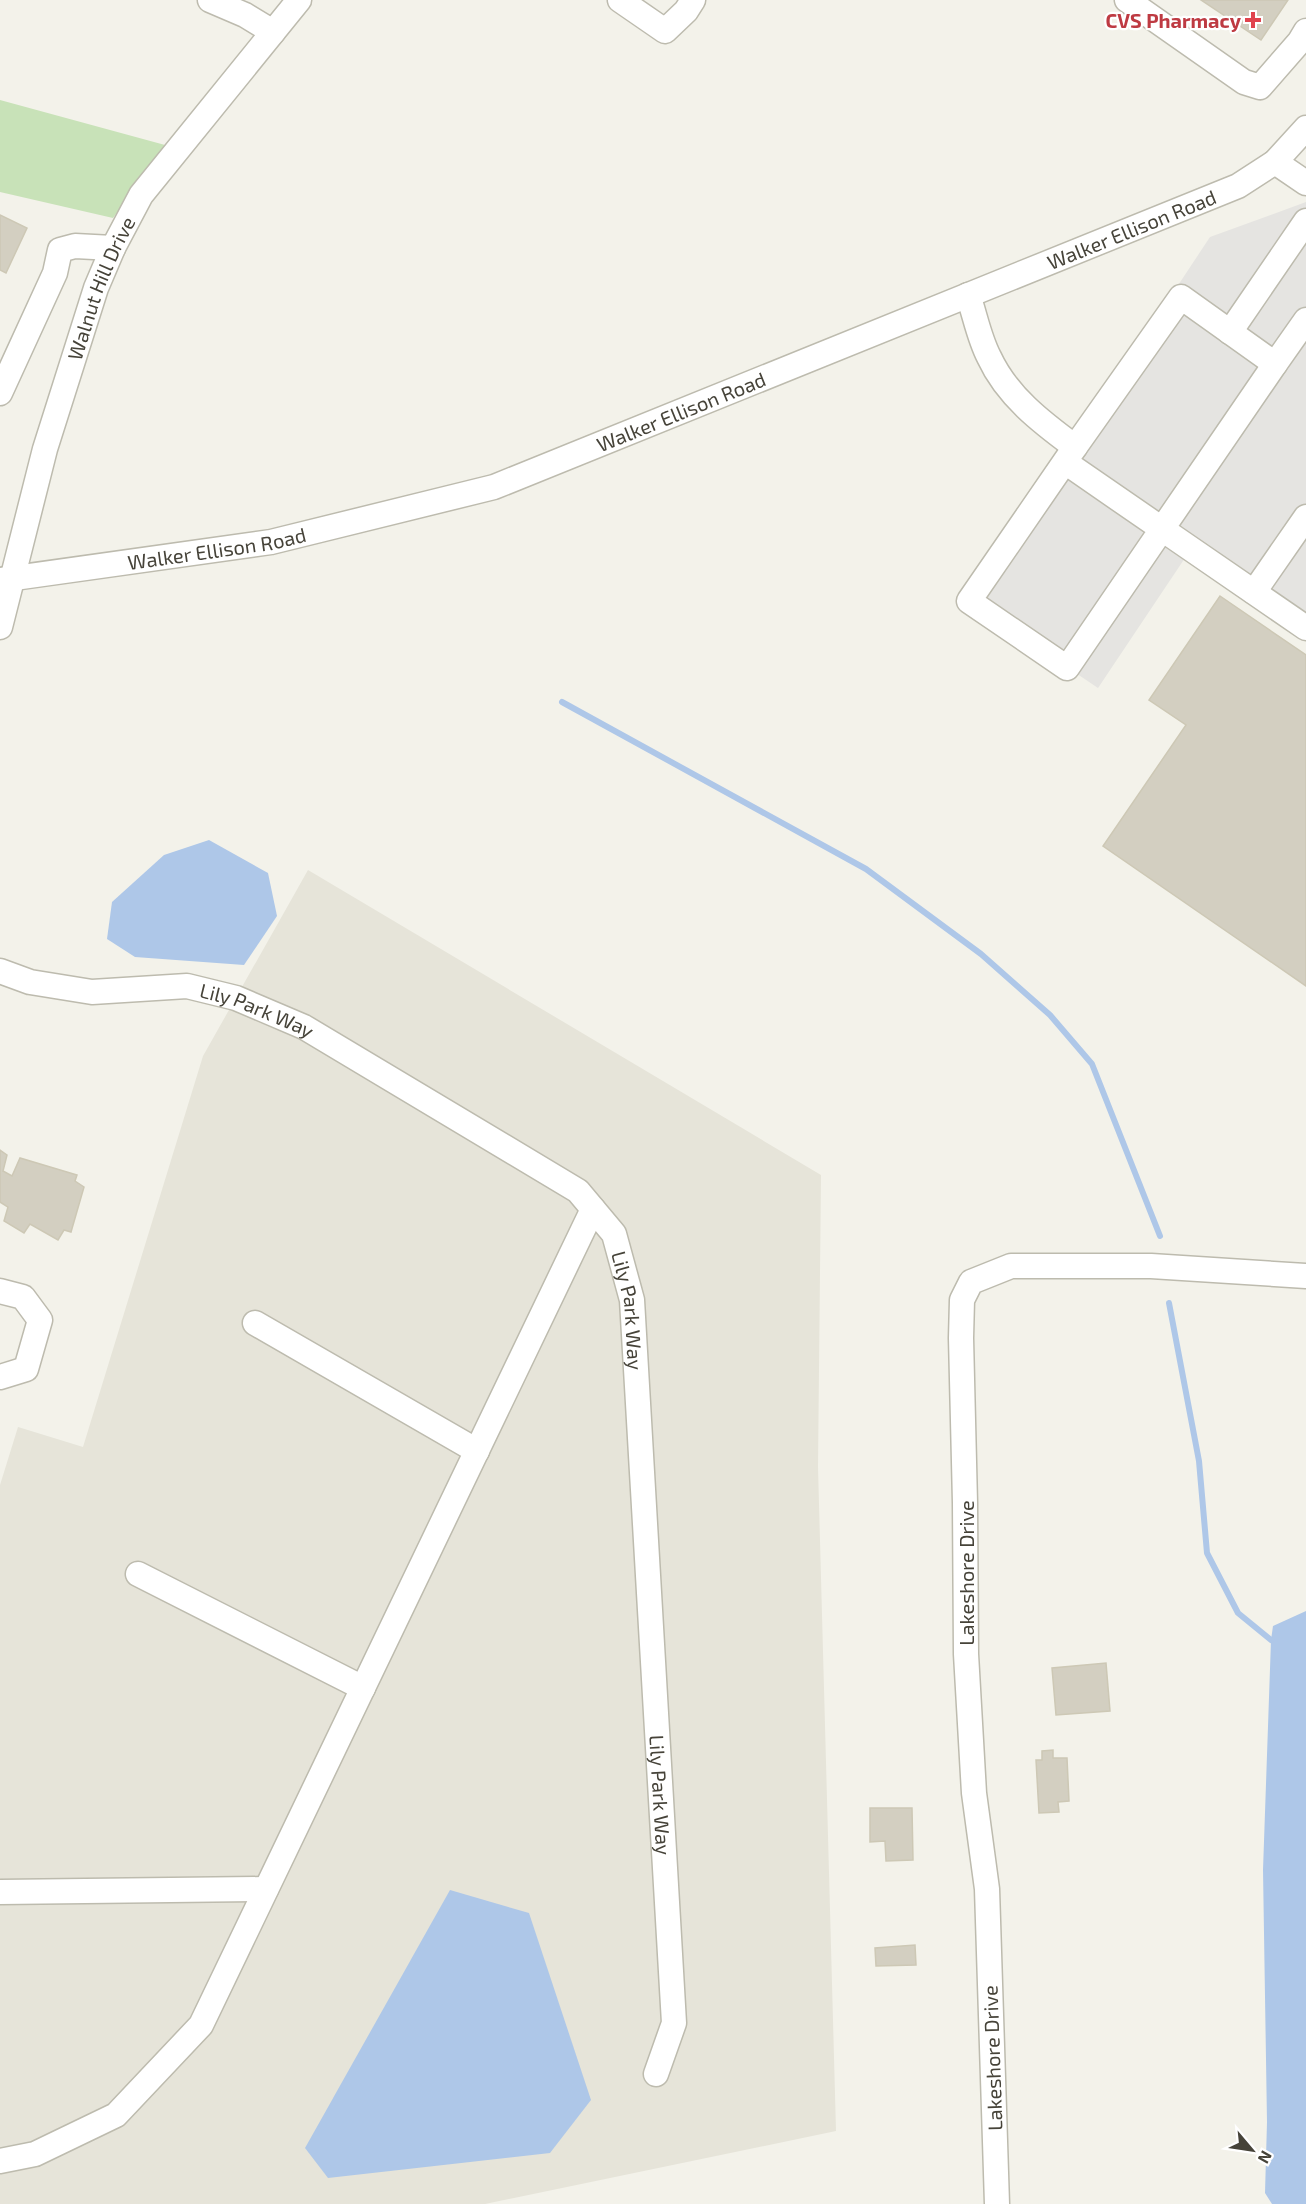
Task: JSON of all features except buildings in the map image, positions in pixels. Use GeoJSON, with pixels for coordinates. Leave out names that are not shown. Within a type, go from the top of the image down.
{"type":"FeatureCollection","features":[{"type":"Feature","properties":{"kind":"street"},"geometry":{"type":"LineString","coordinates":[[210,0],[245,15],[273,32]]}},
{"type":"Feature","properties":{"kind":"street","name":"Walnut Hill Drive"},"geometry":{"type":"LineString","coordinates":[[0,627],[6,578],[96,288],[113,248],[141,195],[299,0]]}},
{"type":"Feature","properties":{"kind":"street"},"geometry":{"type":"LineString","coordinates":[[620,0],[665,31],[693,0]]}},
{"type":"Feature","properties":{"kind":"street"},"geometry":{"type":"LineString","coordinates":[[1127,0],[1244,82],[1260,87],[1304,39]]}},
{"type":"Feature","properties":{"kind":"street","name":"Walker Ellison Road"},"geometry":{"type":"LineString","coordinates":[[6,578],[271,542],[494,487],[1238,186],[1275,162],[1306,128]]}},
{"type":"Feature","properties":{"kind":"street"},"geometry":{"type":"LineString","coordinates":[[1275,162],[1306,183]]}},
{"type":"Feature","properties":{"kind":"street"},"geometry":{"type":"LineString","coordinates":[[1230,332],[1306,221]]}},
{"type":"Feature","properties":{"kind":"street"},"geometry":{"type":"LineString","coordinates":[[0,393],[55,273],[60,250],[75,246],[113,248]]}},
{"type":"Feature","properties":{"kind":"street"},"geometry":{"type":"LineString","coordinates":[[968,295],[988,356],[1005,386],[1070,454],[1162,529],[1306,628]]}},
{"type":"Feature","properties":{"kind":"street"},"geometry":{"type":"LineString","coordinates":[[1275,364],[1181,297],[969,601],[1067,668],[1306,320]]}},
{"type":"Feature","properties":{"kind":"street"},"geometry":{"type":"LineString","coordinates":[[1254,592],[1306,517]]}},
{"type":"Feature","properties":{"kind":"street","name":"Lily Park Way"},"geometry":{"type":"LineString","coordinates":[[0,971],[30,982],[92,992],[187,986],[236,998],[304,1027],[578,1191],[614,1234],[632,1300],[674,2024],[656,2074]]}},
{"type":"Feature","properties":{"kind":"street"},"geometry":{"type":"LineString","coordinates":[[0,2161],[35,2154],[116,2115],[201,2025],[593,1209]]}},
{"type":"Feature","properties":{"kind":"street","name":"Lakeshore Drive"},"geometry":{"type":"LineString","coordinates":[[998,2204],[987,1889],[974,1793],[966,1654],[961,1338],[963,1300],[971,1282],[1011,1266],[1151,1266],[1306,1276]]}},
{"type":"Feature","properties":{"kind":"street"},"geometry":{"type":"LineString","coordinates":[[0,1292],[23,1297],[40,1320],[26,1369],[0,1377]]}},
{"type":"Feature","properties":{"kind":"street"},"geometry":{"type":"LineString","coordinates":[[255,1323],[477,1451]]}},
{"type":"Feature","properties":{"kind":"street"},"geometry":{"type":"LineString","coordinates":[[138,1574],[363,1689]]}},
{"type":"Feature","properties":{"kind":"street"},"geometry":{"type":"LineString","coordinates":[[0,1892],[266,1889]]}},
{"type":"Feature","properties":{"kind":"shaded area"},"geometry":{"type":"Polygon","coordinates":[[[1306,202],[1306,628],[1191,549],[1098,688],[969,601],[1210,237],[1306,202]]]}},
{"type":"Feature","properties":{"kind":"shaded area"},"geometry":{"type":"Polygon","coordinates":[[[308,870],[821,1175],[818,1467],[836,2131],[485,2204],[0,2204],[0,1485],[18,1427],[83,1447],[203,1056],[308,870]]]}},
{"type":"Feature","properties":{"kind":"green space"},"geometry":{"type":"Polygon","coordinates":[[[0,100],[165,145],[113,218],[0,192],[0,100]]]}},
{"type":"Feature","properties":{"kind":"water"},"geometry":{"type":"Polygon","coordinates":[[[209,840],[268,873],[277,916],[244,965],[135,957],[107,939],[112,902],[164,855],[209,840]]]}},
{"type":"Feature","properties":{"kind":"water"},"geometry":{"type":"Polygon","coordinates":[[[1306,1611],[1306,2204],[1272,2204],[1265,2193],[1267,2122],[1263,1870],[1271,1640],[1273,1626],[1306,1611]]]}},
{"type":"Feature","properties":{"kind":"water"},"geometry":{"type":"Polygon","coordinates":[[[450,1890],[529,1913],[591,2100],[550,2153],[328,2178],[305,2148],[450,1890]]]}},
{"type":"Feature","properties":{"kind":"waterway"},"geometry":{"type":"LineString","coordinates":[[562,702],[866,869],[981,954],[1050,1015],[1092,1064],[1160,1236]]}},
{"type":"Feature","properties":{"kind":"waterway"},"geometry":{"type":"LineString","coordinates":[[1169,1303],[1199,1461],[1207,1553],[1238,1613],[1271,1640]]}},
{"type":"Feature","properties":{"kind":"place","name":"CVS Pharmacy"},"geometry":{"type":"Point","coordinates":[1253,20]}}]}
